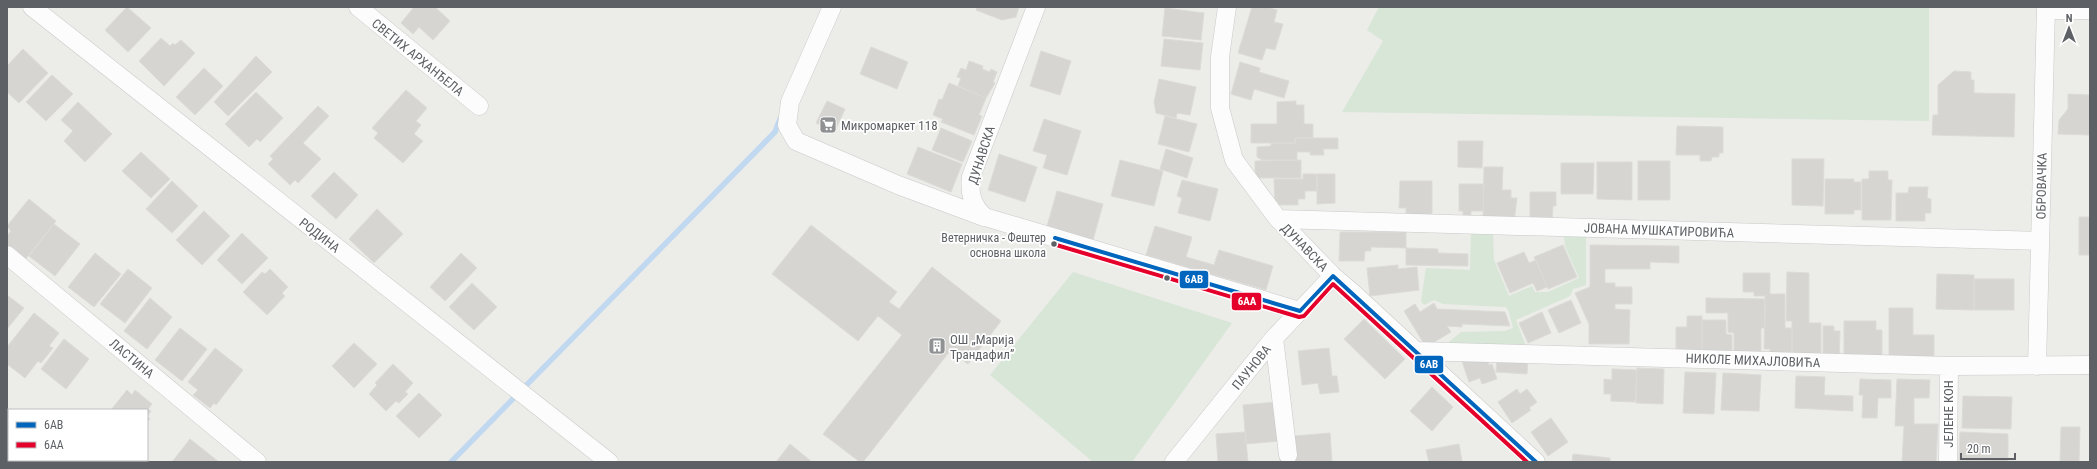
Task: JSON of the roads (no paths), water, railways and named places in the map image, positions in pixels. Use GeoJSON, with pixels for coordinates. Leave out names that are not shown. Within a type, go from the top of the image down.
{"type":"FeatureCollection","features":[{"type":"Feature","properties":{"kind":"street","name":"РОДИНА"},"geometry":{"type":"LineString","coordinates":[[32,7],[609,462]]}},
{"type":"Feature","properties":{"kind":"street","name":"СВЕТИХ АРХАНЂЕЛА"},"geometry":{"type":"LineString","coordinates":[[358,7],[479,106]]}},
{"type":"Feature","properties":{"kind":"street"},"geometry":{"type":"LineString","coordinates":[[832,7],[790,102],[787,124],[796,141],[898,185],[985,217],[1300,311]]}},
{"type":"Feature","properties":{"kind":"street","name":"ДУНАВСКА"},"geometry":{"type":"LineString","coordinates":[[985,217],[973,202],[970,190],[971,177],[1036,7]]}},
{"type":"Feature","properties":{"kind":"street","name":"ДУНАВСКА"},"geometry":{"type":"LineString","coordinates":[[1227,7],[1220,57],[1220,108],[1234,160],[1278,220],[1333,276],[1536,462]]}},
{"type":"Feature","properties":{"kind":"street"},"geometry":{"type":"LineString","coordinates":[[2046,8],[2090,10]]}},
{"type":"Feature","properties":{"kind":"street","name":"ОБРОВАЧКА"},"geometry":{"type":"LineString","coordinates":[[2038,366],[2046,8]]}},
{"type":"Feature","properties":{"kind":"street","name":"ЈОВАНА МУШКАТИРОВИЋА"},"geometry":{"type":"LineString","coordinates":[[1278,220],[2040,241]]}},
{"type":"Feature","properties":{"kind":"street","name":"ЛАСТИНА"},"geometry":{"type":"LineString","coordinates":[[7,255],[257,462]]}},
{"type":"Feature","properties":{"kind":"street","name":"ПАУНОВА"},"geometry":{"type":"LineString","coordinates":[[1174,462],[1274,338],[1333,276]]}},
{"type":"Feature","properties":{"kind":"street"},"geometry":{"type":"LineString","coordinates":[[1274,338],[1288,455]]}},
{"type":"Feature","properties":{"kind":"street","name":"НИКОЛЕ МИХАЈЛОВИЋА"},"geometry":{"type":"LineString","coordinates":[[1416,351],[1949,366],[2090,365]]}},
{"type":"Feature","properties":{"kind":"street","name":"ЈЕЛЕНЕ КОН"},"geometry":{"type":"LineString","coordinates":[[1948,462],[1949,366]]}},
{"type":"Feature","properties":{"kind":"waterway"},"geometry":{"type":"LineString","coordinates":[[451,462],[775,132],[780,119]]}},
{"type":"Feature","properties":{"kind":"place","name":"Микромаркет 118"},"geometry":{"type":"Point","coordinates":[828,125]}},
{"type":"Feature","properties":{"kind":"place","name":"Ветерничка - Фештер основна школа"},"geometry":{"type":"Point","coordinates":[1054,244]}},
{"type":"Feature","properties":{"kind":"place","name":"ОШ „Марија Трандафил”"},"geometry":{"type":"Point","coordinates":[937,346]}}]}
